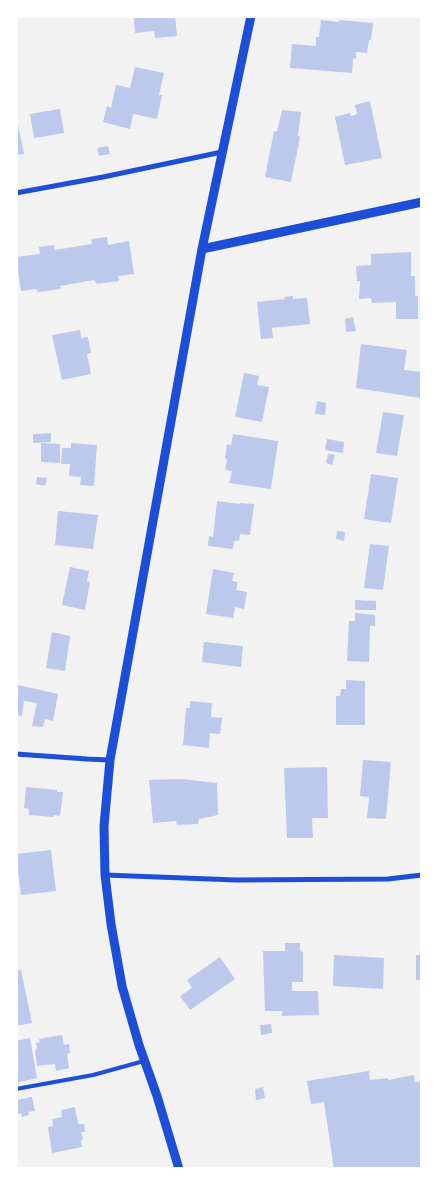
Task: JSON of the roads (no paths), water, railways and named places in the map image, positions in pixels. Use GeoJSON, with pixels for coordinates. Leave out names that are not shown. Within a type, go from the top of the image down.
{"type":"FeatureCollection","features":[{"type":"Feature","properties":{"kind":"street"},"geometry":{"type":"LineString","coordinates":[[179,1169],[122,986],[105,875],[104,826],[110,760],[202,249],[250,16]]}},
{"type":"Feature","properties":{"kind":"street"},"geometry":{"type":"LineString","coordinates":[[16,193],[222,152]]}},
{"type":"Feature","properties":{"kind":"street"},"geometry":{"type":"LineString","coordinates":[[202,249],[422,202]]}},
{"type":"Feature","properties":{"kind":"street"},"geometry":{"type":"LineString","coordinates":[[16,754],[110,760]]}},
{"type":"Feature","properties":{"kind":"street"},"geometry":{"type":"LineString","coordinates":[[105,875],[236,880],[388,879],[422,876]]}},
{"type":"Feature","properties":{"kind":"lane"},"geometry":{"type":"LineString","coordinates":[[16,1089],[93,1075],[144,1061]]}}]}
